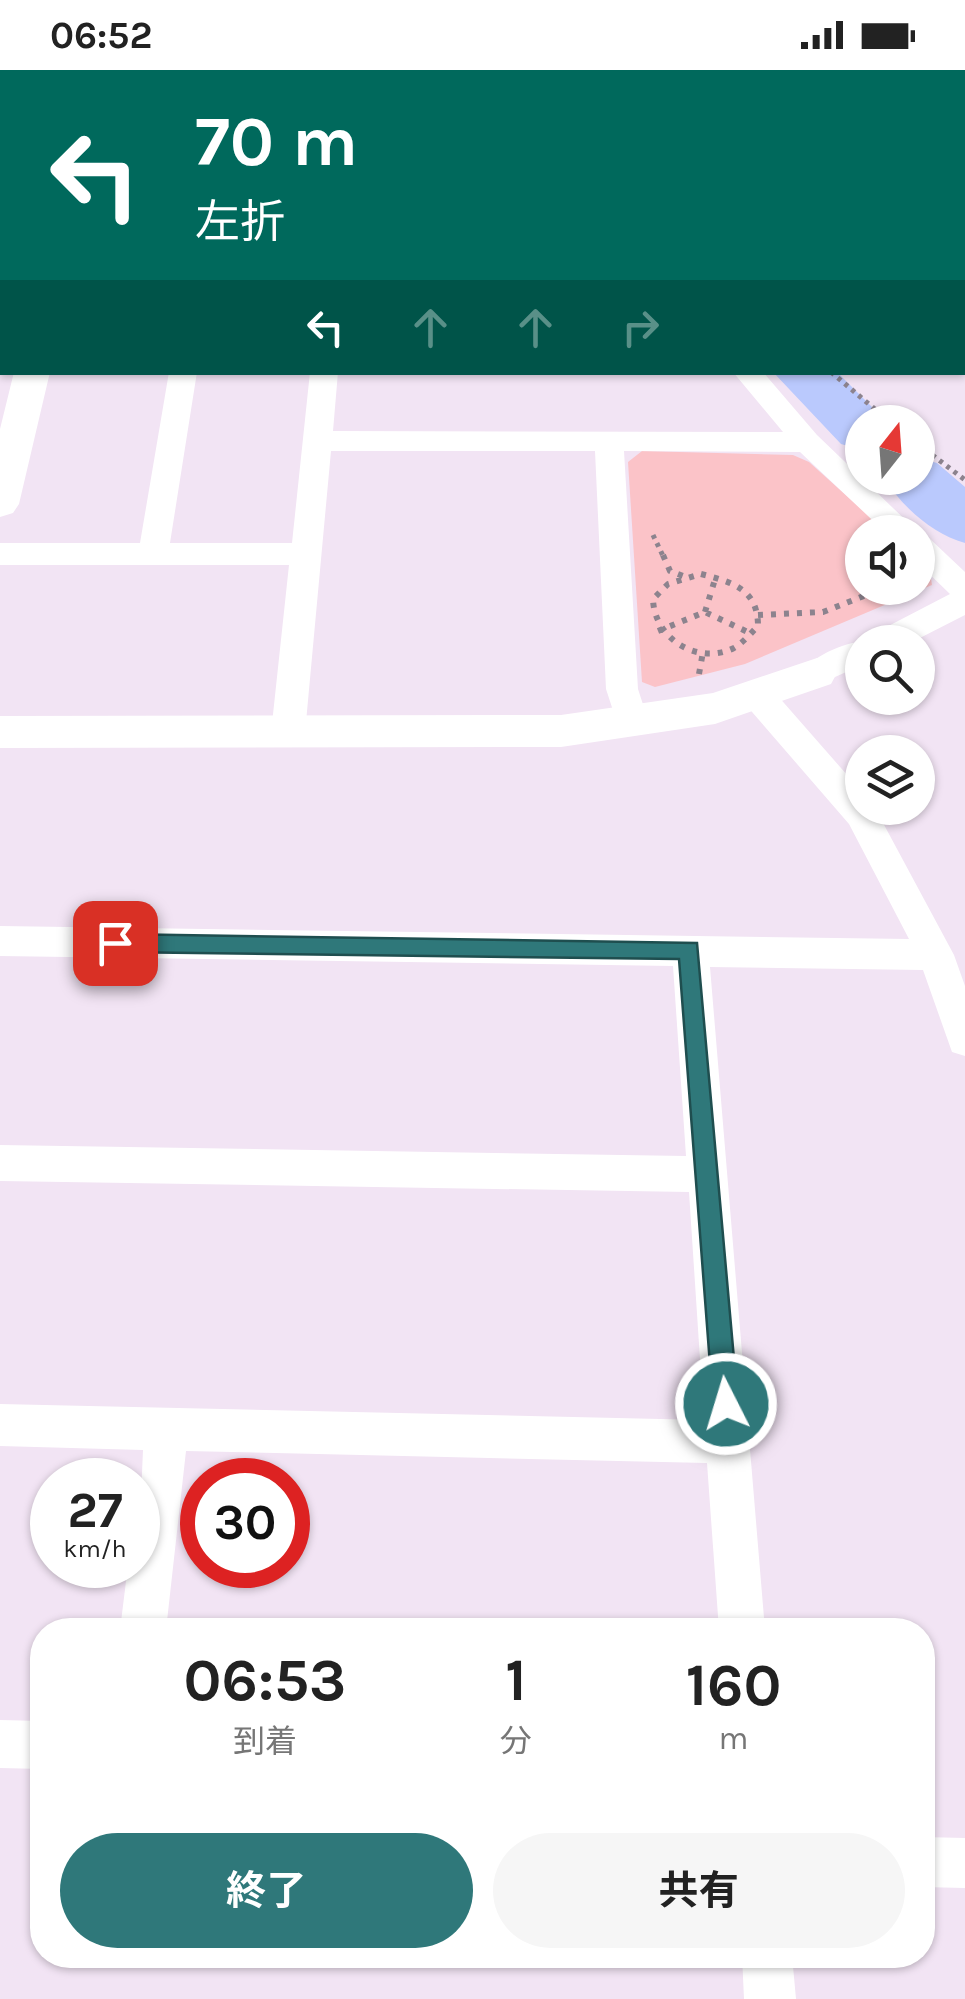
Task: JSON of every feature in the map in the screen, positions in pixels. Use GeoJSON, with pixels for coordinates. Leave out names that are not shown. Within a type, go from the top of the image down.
{"type":"FeatureCollection","features":[{"type":"Feature","properties":{"kind":"street"},"geometry":{"type":"LineString","coordinates":[[0,504],[31,375]]}},
{"type":"Feature","properties":{"kind":"street"},"geometry":{"type":"LineString","coordinates":[[153,555],[183,375]]}},
{"type":"Feature","properties":{"kind":"street"},"geometry":{"type":"LineString","coordinates":[[288,733],[324,375]]}},
{"type":"Feature","properties":{"kind":"street"},"geometry":{"type":"LineString","coordinates":[[750,375],[806,442],[885,515]]}},
{"type":"Feature","properties":{"kind":"street"},"geometry":{"type":"LineString","coordinates":[[317,441],[806,442]]}},
{"type":"Feature","properties":{"kind":"street"},"geometry":{"type":"LineString","coordinates":[[610,443],[622,690],[632,723]]}},
{"type":"Feature","properties":{"kind":"street"},"geometry":{"type":"LineString","coordinates":[[0,554],[304,554]]}},
{"type":"Feature","properties":{"kind":"street"},"geometry":{"type":"LineString","coordinates":[[935,562],[965,590]]}},
{"type":"Feature","properties":{"kind":"street"},"geometry":{"type":"LineString","coordinates":[[0,732],[524,732],[632,723],[758,696],[845,660]]}},
{"type":"Feature","properties":{"kind":"street"},"geometry":{"type":"LineString","coordinates":[[758,696],[861,814],[936,955],[965,1040]]}},
{"type":"Feature","properties":{"kind":"street"},"geometry":{"type":"LineString","coordinates":[[0,942],[936,955]]}},
{"type":"Feature","properties":{"kind":"street"},"geometry":{"type":"LineString","coordinates":[[690,950],[741,1618]]}},
{"type":"Feature","properties":{"kind":"street"},"geometry":{"type":"LineString","coordinates":[[0,1162],[706,1174]]}},
{"type":"Feature","properties":{"kind":"street"},"geometry":{"type":"LineString","coordinates":[[0,1425],[728,1442]]}},
{"type":"Feature","properties":{"kind":"street"},"geometry":{"type":"LineString","coordinates":[[144,1618],[167,1428]]}},
{"type":"Feature","properties":{"kind":"street"},"geometry":{"type":"LineString","coordinates":[[0,1744],[30,1744]]}},
{"type":"Feature","properties":{"kind":"street"},"geometry":{"type":"LineString","coordinates":[[935,1862],[965,1863]]}},
{"type":"Feature","properties":{"kind":"street"},"geometry":{"type":"LineString","coordinates":[[768,1968],[770,1999]]}},
{"type":"Feature","properties":{"kind":"path"},"geometry":{"type":"LineString","coordinates":[[835,375],[870,405]]}},
{"type":"Feature","properties":{"kind":"path"},"geometry":{"type":"LineString","coordinates":[[935,457],[965,480]]}},
{"type":"Feature","properties":{"kind":"path"},"geometry":{"type":"LineString","coordinates":[[651,531],[670,571],[683,576],[716,576],[752,595],[758,615],[752,634],[736,647],[703,652],[684,648],[658,630],[651,617],[653,597],[662,586],[683,576]]}},
{"type":"Feature","properties":{"kind":"path"},"geometry":{"type":"LineString","coordinates":[[704,612],[716,576]]}},
{"type":"Feature","properties":{"kind":"path"},"geometry":{"type":"LineString","coordinates":[[758,615],[810,616],[846,605]]}},
{"type":"Feature","properties":{"kind":"path"},"geometry":{"type":"LineString","coordinates":[[658,630],[704,612],[752,634]]}},
{"type":"Feature","properties":{"kind":"shaded area"},"geometry":{"type":"Polygon","coordinates":[[[642,451],[793,455],[809,462],[868,515],[845,515],[845,605],[885,605],[745,664],[655,687],[642,682],[628,462],[642,451]]]}},
{"type":"Feature","properties":{"kind":"waterway"},"geometry":{"type":"LineString","coordinates":[[805,375],[845,414]]}},
{"type":"Feature","properties":{"kind":"waterway"},"geometry":{"type":"LineString","coordinates":[[935,495],[965,521]]}},
{"type":"Feature","properties":{"kind":"route"},"geometry":{"type":"LineString","coordinates":[[115,943],[690,950],[726,1404]]}}]}
